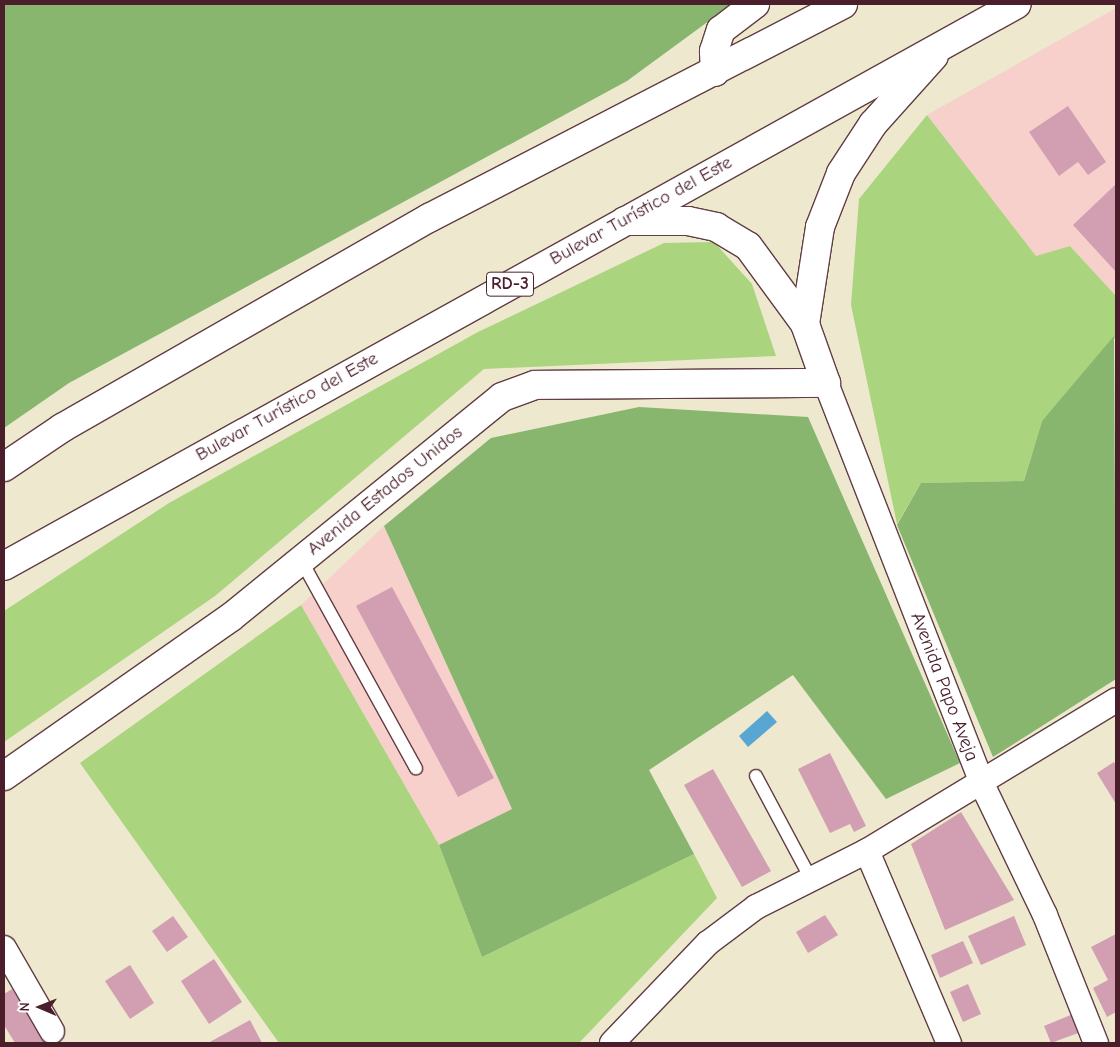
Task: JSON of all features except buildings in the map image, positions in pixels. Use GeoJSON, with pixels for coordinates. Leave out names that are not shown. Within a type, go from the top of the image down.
{"type":"FeatureCollection","features":[{"type":"Feature","properties":{"kind":"main road"},"geometry":{"type":"LineString","coordinates":[[715,72],[714,51],[721,30],[756,4]]}},
{"type":"Feature","properties":{"kind":"main road"},"geometry":{"type":"LineString","coordinates":[[4,467],[62,428],[312,283],[843,4]]}},
{"type":"Feature","properties":{"kind":"main road","name":"Bulevar Turístico del Este"},"geometry":{"type":"LineString","coordinates":[[4,566],[1017,4]]}},
{"type":"Feature","properties":{"kind":"main road"},"geometry":{"type":"LineString","coordinates":[[805,324],[820,227],[841,173],[873,124],[947,42]]}},
{"type":"Feature","properties":{"kind":"main road"},"geometry":{"type":"LineString","coordinates":[[622,222],[688,221],[716,227],[748,246],[805,324]]}},
{"type":"Feature","properties":{"kind":"main road","name":"Avenida Papo Aveja"},"geometry":{"type":"LineString","coordinates":[[805,324],[826,384]]}},
{"type":"Feature","properties":{"kind":"main road","name":"Avenida Estados Unidos"},"geometry":{"type":"LineString","coordinates":[[4,776],[230,618],[474,417],[502,397],[535,385],[826,384]]}},
{"type":"Feature","properties":{"kind":"street","name":"Avenida Papo Aveja"},"geometry":{"type":"LineString","coordinates":[[826,384],[982,784],[1045,915],[1096,1043]]}},
{"type":"Feature","properties":{"kind":"street"},"geometry":{"type":"LineString","coordinates":[[612,1043],[708,942],[756,907],[867,851],[982,784],[1116,700]]}},
{"type":"Feature","properties":{"kind":"street"},"geometry":{"type":"LineString","coordinates":[[867,851],[950,1043]]}},
{"type":"Feature","properties":{"kind":"street"},"geometry":{"type":"LineString","coordinates":[[4,948],[52,1031]]}},
{"type":"Feature","properties":{"kind":"lane"},"geometry":{"type":"LineString","coordinates":[[301,560],[416,768]]}},
{"type":"Feature","properties":{"kind":"lane"},"geometry":{"type":"LineString","coordinates":[[756,776],[811,879]]}},
{"type":"Feature","properties":{"kind":"shaded area"},"geometry":{"type":"Polygon","coordinates":[[[1116,8],[1116,296],[1070,246],[1036,256],[927,115],[1116,8]]]}},
{"type":"Feature","properties":{"kind":"shaded area"},"geometry":{"type":"Polygon","coordinates":[[[384,526],[512,809],[439,845],[301,605],[384,526]]]}},
{"type":"Feature","properties":{"kind":"green space"},"geometry":{"type":"Polygon","coordinates":[[[4,4],[732,4],[627,81],[69,383],[4,428],[4,4]]]}},
{"type":"Feature","properties":{"kind":"green space"},"geometry":{"type":"Polygon","coordinates":[[[927,115],[1036,256],[1070,246],[1116,296],[1116,337],[1042,421],[1024,481],[921,483],[897,524],[851,305],[859,199],[927,115]]]}},
{"type":"Feature","properties":{"kind":"green space"},"geometry":{"type":"Polygon","coordinates":[[[714,242],[752,284],[776,356],[484,369],[215,596],[4,742],[4,611],[169,503],[478,332],[664,243],[714,242]]]}},
{"type":"Feature","properties":{"kind":"green space"},"geometry":{"type":"Polygon","coordinates":[[[1114,336],[1116,679],[993,757],[897,525],[921,483],[1024,481],[1042,421],[1114,336]]]}},
{"type":"Feature","properties":{"kind":"green space"},"geometry":{"type":"Polygon","coordinates":[[[639,407],[808,417],[960,763],[886,799],[793,675],[649,770],[694,854],[482,957],[439,845],[512,809],[384,526],[491,438],[639,407]]]}},
{"type":"Feature","properties":{"kind":"green space"},"geometry":{"type":"Polygon","coordinates":[[[301,605],[439,845],[482,957],[694,854],[717,898],[579,1043],[279,1043],[80,763],[301,605]]]}},
{"type":"Feature","properties":{"kind":"water"},"geometry":{"type":"Polygon","coordinates":[[[767,711],[777,722],[748,747],[739,736],[767,711]]]}}]}
